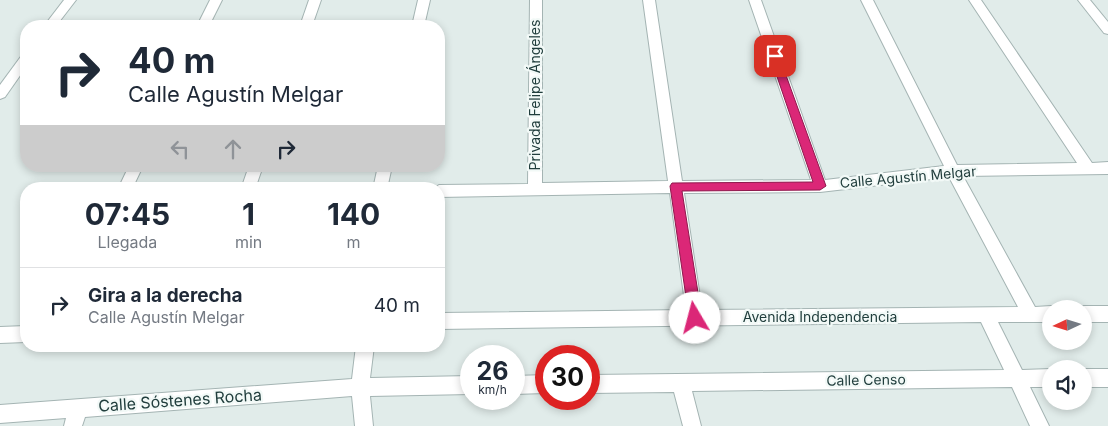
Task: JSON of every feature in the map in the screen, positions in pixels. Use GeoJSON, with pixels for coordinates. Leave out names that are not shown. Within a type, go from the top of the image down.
{"type":"FeatureCollection","features":[{"type":"Feature","properties":{"kind":"street"},"geometry":{"type":"LineString","coordinates":[[55,20],[70,0]]}},
{"type":"Feature","properties":{"kind":"street"},"geometry":{"type":"LineString","coordinates":[[206,20],[216,0]]}},
{"type":"Feature","properties":{"kind":"street"},"geometry":{"type":"LineString","coordinates":[[308,20],[315,0]]}},
{"type":"Feature","properties":{"kind":"street"},"geometry":{"type":"LineString","coordinates":[[419,20],[424,0]]}},
{"type":"Feature","properties":{"kind":"street","name":"Privada Felipe Ángeles"},"geometry":{"type":"LineString","coordinates":[[535,190],[536,0]]}},
{"type":"Feature","properties":{"kind":"street"},"geometry":{"type":"LineString","coordinates":[[649,0],[695,318]]}},
{"type":"Feature","properties":{"kind":"street"},"geometry":{"type":"LineString","coordinates":[[755,0],[820,186]]}},
{"type":"Feature","properties":{"kind":"street"},"geometry":{"type":"LineString","coordinates":[[867,0],[954,171],[1031,314]]}},
{"type":"Feature","properties":{"kind":"street"},"geometry":{"type":"LineString","coordinates":[[975,0],[1089,169]]}},
{"type":"Feature","properties":{"kind":"street"},"geometry":{"type":"LineString","coordinates":[[1084,0],[1108,30]]}},
{"type":"Feature","properties":{"kind":"street"},"geometry":{"type":"LineString","coordinates":[[0,94],[20,66]]}},
{"type":"Feature","properties":{"kind":"street","name":"Calle Agustín Melgar"},"geometry":{"type":"LineString","coordinates":[[445,191],[676,186],[820,186],[954,171],[1108,168]]}},
{"type":"Feature","properties":{"kind":"street","name":"Avenida Independencia"},"geometry":{"type":"LineString","coordinates":[[445,321],[1042,314]]}},
{"type":"Feature","properties":{"kind":"street"},"geometry":{"type":"LineString","coordinates":[[1092,314],[1108,314]]}},
{"type":"Feature","properties":{"kind":"street"},"geometry":{"type":"LineString","coordinates":[[986,315],[1040,426]]}},
{"type":"Feature","properties":{"kind":"street"},"geometry":{"type":"LineString","coordinates":[[0,335],[20,334]]}},
{"type":"Feature","properties":{"kind":"street"},"geometry":{"type":"LineString","coordinates":[[364,352],[360,387],[364,426]]}},
{"type":"Feature","properties":{"kind":"street","name":"Calle Censo"},"geometry":{"type":"LineString","coordinates":[[680,382],[1042,378]]}},
{"type":"Feature","properties":{"kind":"street"},"geometry":{"type":"LineString","coordinates":[[1092,378],[1108,378]]}},
{"type":"Feature","properties":{"kind":"street"},"geometry":{"type":"LineString","coordinates":[[600,384],[680,382],[692,426]]}},
{"type":"Feature","properties":{"kind":"street","name":"Calle Sóstenes Rocha"},"geometry":{"type":"LineString","coordinates":[[0,414],[360,387],[460,385]]}},
{"type":"Feature","properties":{"kind":"street"},"geometry":{"type":"LineString","coordinates":[[73,426],[79,407]]}},
{"type":"Feature","properties":{"kind":"route"},"geometry":{"type":"LineString","coordinates":[[695,318],[676,186],[820,186],[775,56]]}}]}
